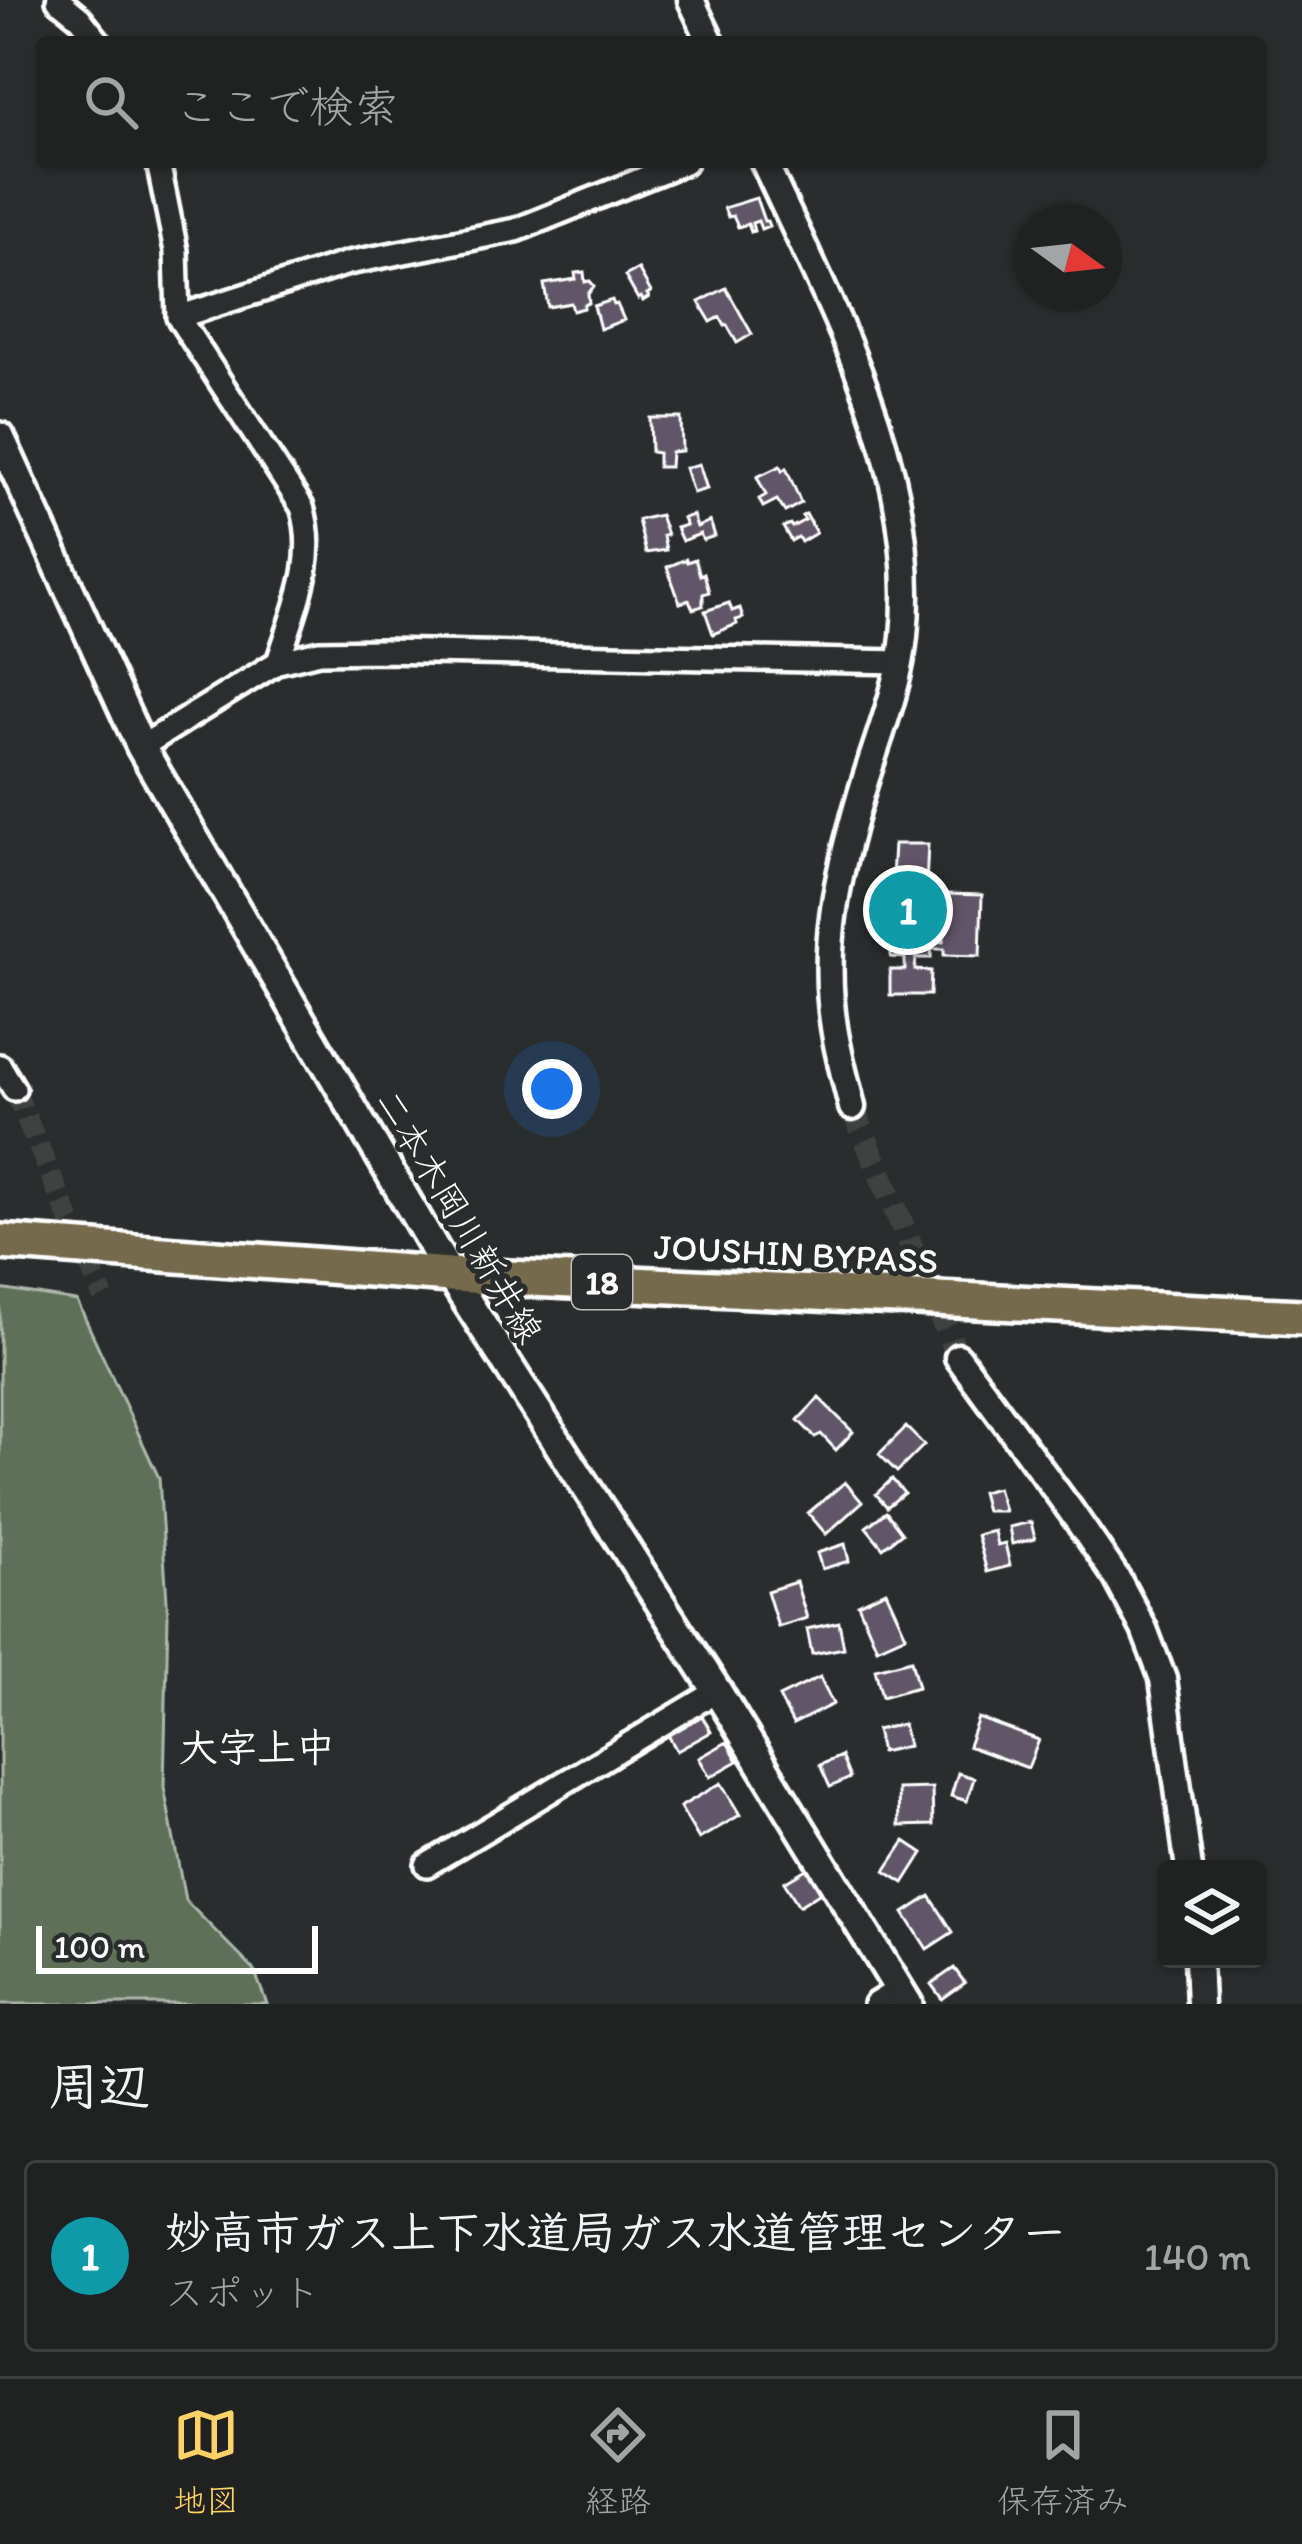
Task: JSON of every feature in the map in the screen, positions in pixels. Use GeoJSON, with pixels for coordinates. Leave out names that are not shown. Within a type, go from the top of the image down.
{"type":"FeatureCollection","features":[{"type":"Feature","properties":{"kind":"highway","name":"JOUSHIN BYPASS"},"geometry":{"type":"LineString","coordinates":[[0,1242],[450,1275],[1302,1317]]}},
{"type":"Feature","properties":{"kind":"main road","name":"二本木岡川新井線"},"geometry":{"type":"LineString","coordinates":[[0,437],[141,747],[450,1275],[717,1690],[894,1999]]}},
{"type":"Feature","properties":{"kind":"street"},"geometry":{"type":"LineString","coordinates":[[58,0],[94,36]]}},
{"type":"Feature","properties":{"kind":"street"},"geometry":{"type":"LineString","coordinates":[[692,0],[708,36]]}},
{"type":"Feature","properties":{"kind":"street"},"geometry":{"type":"LineString","coordinates":[[159,168],[176,251],[178,317],[302,507],[309,529],[308,567],[278,662]]}},
{"type":"Feature","properties":{"kind":"street"},"geometry":{"type":"LineString","coordinates":[[178,317],[348,263],[516,230],[670,168]]}},
{"type":"Feature","properties":{"kind":"street"},"geometry":{"type":"LineString","coordinates":[[767,168],[879,428],[903,530],[907,580],[900,662],[834,895],[829,949],[833,1026],[852,1107]]}},
{"type":"Feature","properties":{"kind":"street"},"geometry":{"type":"LineString","coordinates":[[141,747],[278,662],[319,652],[900,662]]}},
{"type":"Feature","properties":{"kind":"street"},"geometry":{"type":"LineString","coordinates":[[0,1066],[14,1089]]}},
{"type":"Feature","properties":{"kind":"street"},"geometry":{"type":"LineString","coordinates":[[958,1357],[1117,1578],[1144,1629],[1163,1678],[1188,1860]]}},
{"type":"Feature","properties":{"kind":"street"},"geometry":{"type":"LineString","coordinates":[[427,1865],[717,1690]]}},
{"type":"Feature","properties":{"kind":"street"},"geometry":{"type":"LineString","coordinates":[[1199,1968],[1201,2004]]}},
{"type":"Feature","properties":{"kind":"green space"},"geometry":{"type":"Polygon","coordinates":[[[0,1289],[77,1301],[159,1478],[168,1616],[164,1787],[185,1900],[254,1970],[267,2004],[0,2004],[0,1289]]]}},
{"type":"Feature","properties":{"kind":"building"},"geometry":{"type":"Polygon","coordinates":[[[756,198],[769,226],[761,229],[758,221],[752,223],[751,232],[748,224],[738,227],[724,208],[756,198]]]}},
{"type":"Feature","properties":{"kind":"building"},"geometry":{"type":"Polygon","coordinates":[[[638,269],[651,292],[643,301],[625,276],[638,269]]]}},
{"type":"Feature","properties":{"kind":"building"},"geometry":{"type":"Polygon","coordinates":[[[584,272],[585,282],[594,286],[584,308],[573,311],[571,303],[548,307],[544,284],[576,279],[575,273],[584,272]]]}},
{"type":"Feature","properties":{"kind":"building"},"geometry":{"type":"Polygon","coordinates":[[[726,288],[752,334],[737,343],[720,317],[711,322],[699,302],[726,288]]]}},
{"type":"Feature","properties":{"kind":"building"},"geometry":{"type":"Polygon","coordinates":[[[612,300],[624,320],[600,329],[594,306],[612,300]]]}},
{"type":"Feature","properties":{"kind":"building"},"geometry":{"type":"Polygon","coordinates":[[[650,418],[681,418],[682,451],[671,452],[670,467],[658,467],[658,453],[651,452],[650,418]]]}},
{"type":"Feature","properties":{"kind":"building"},"geometry":{"type":"Polygon","coordinates":[[[699,464],[707,489],[693,493],[685,468],[699,464]]]}},
{"type":"Feature","properties":{"kind":"building"},"geometry":{"type":"Polygon","coordinates":[[[780,466],[782,471],[786,468],[801,503],[785,512],[777,500],[763,507],[759,499],[766,495],[757,477],[780,466]]]}},
{"type":"Feature","properties":{"kind":"building"},"geometry":{"type":"Polygon","coordinates":[[[806,514],[816,533],[801,542],[798,537],[791,541],[783,527],[805,520],[802,516],[806,514]]]}},
{"type":"Feature","properties":{"kind":"building"},"geometry":{"type":"Polygon","coordinates":[[[660,515],[666,550],[646,553],[638,520],[660,515]]]}},
{"type":"Feature","properties":{"kind":"building"},"geometry":{"type":"Polygon","coordinates":[[[693,515],[697,527],[710,521],[715,536],[703,540],[700,534],[682,541],[676,528],[686,525],[683,518],[693,515]]]}},
{"type":"Feature","properties":{"kind":"building"},"geometry":{"type":"Polygon","coordinates":[[[695,559],[709,592],[703,594],[703,606],[693,609],[689,600],[680,603],[667,567],[695,559]]]}},
{"type":"Feature","properties":{"kind":"building"},"geometry":{"type":"Polygon","coordinates":[[[729,603],[732,611],[740,608],[743,618],[713,634],[705,611],[729,603]]]}},
{"type":"Feature","properties":{"kind":"building"},"geometry":{"type":"Polygon","coordinates":[[[894,844],[928,844],[924,927],[917,928],[914,940],[932,941],[931,958],[916,958],[915,970],[931,971],[930,995],[890,995],[890,970],[905,970],[905,958],[891,957],[891,941],[908,941],[908,932],[891,927],[892,894],[882,892],[882,877],[892,877],[894,844]]]}},
{"type":"Feature","properties":{"kind":"building"},"geometry":{"type":"Polygon","coordinates":[[[945,894],[982,895],[980,956],[944,955],[944,949],[931,949],[932,941],[944,940],[945,894]]]}},
{"type":"Feature","properties":{"kind":"building"},"geometry":{"type":"Polygon","coordinates":[[[819,1398],[853,1432],[836,1450],[798,1420],[819,1398]]]}},
{"type":"Feature","properties":{"kind":"building"},"geometry":{"type":"Polygon","coordinates":[[[906,1427],[924,1445],[897,1472],[879,1454],[906,1427]]]}},
{"type":"Feature","properties":{"kind":"building"},"geometry":{"type":"Polygon","coordinates":[[[892,1479],[904,1493],[887,1507],[876,1494],[892,1479]]]}},
{"type":"Feature","properties":{"kind":"building"},"geometry":{"type":"Polygon","coordinates":[[[845,1482],[862,1502],[826,1534],[808,1513],[845,1482]]]}},
{"type":"Feature","properties":{"kind":"building"},"geometry":{"type":"Polygon","coordinates":[[[997,1488],[1004,1511],[986,1511],[981,1492],[997,1488]]]}},
{"type":"Feature","properties":{"kind":"building"},"geometry":{"type":"Polygon","coordinates":[[[886,1512],[902,1533],[883,1548],[866,1527],[886,1512]]]}},
{"type":"Feature","properties":{"kind":"building"},"geometry":{"type":"Polygon","coordinates":[[[1031,1522],[1035,1539],[1012,1544],[1009,1527],[1031,1522]]]}},
{"type":"Feature","properties":{"kind":"building"},"geometry":{"type":"Polygon","coordinates":[[[994,1531],[997,1545],[1005,1543],[1010,1566],[987,1572],[977,1535],[994,1531]]]}},
{"type":"Feature","properties":{"kind":"building"},"geometry":{"type":"Polygon","coordinates":[[[845,1544],[849,1561],[822,1569],[817,1553],[845,1544]]]}},
{"type":"Feature","properties":{"kind":"building"},"geometry":{"type":"Polygon","coordinates":[[[796,1582],[807,1618],[778,1627],[767,1591],[796,1582]]]}},
{"type":"Feature","properties":{"kind":"building"},"geometry":{"type":"Polygon","coordinates":[[[886,1591],[906,1635],[877,1648],[858,1604],[886,1591]]]}},
{"type":"Feature","properties":{"kind":"building"},"geometry":{"type":"Polygon","coordinates":[[[839,1622],[844,1648],[812,1654],[807,1629],[839,1622]]]}},
{"type":"Feature","properties":{"kind":"building"},"geometry":{"type":"Polygon","coordinates":[[[911,1660],[918,1687],[882,1697],[875,1669],[911,1660]]]}},
{"type":"Feature","properties":{"kind":"building"},"geometry":{"type":"Polygon","coordinates":[[[820,1677],[833,1704],[793,1724],[779,1697],[820,1677]]]}},
{"type":"Feature","properties":{"kind":"building"},"geometry":{"type":"Polygon","coordinates":[[[702,1716],[711,1732],[677,1751],[668,1735],[702,1716]]]}},
{"type":"Feature","properties":{"kind":"building"},"geometry":{"type":"Polygon","coordinates":[[[978,1718],[1039,1740],[1028,1768],[968,1746],[978,1718]]]}},
{"type":"Feature","properties":{"kind":"building"},"geometry":{"type":"Polygon","coordinates":[[[903,1724],[908,1746],[881,1752],[876,1730],[903,1724]]]}},
{"type":"Feature","properties":{"kind":"building"},"geometry":{"type":"Polygon","coordinates":[[[727,1742],[738,1761],[710,1777],[699,1758],[727,1742]]]}},
{"type":"Feature","properties":{"kind":"building"},"geometry":{"type":"Polygon","coordinates":[[[841,1756],[850,1778],[830,1787],[820,1765],[841,1756]]]}},
{"type":"Feature","properties":{"kind":"building"},"geometry":{"type":"Polygon","coordinates":[[[958,1773],[974,1778],[967,1801],[951,1796],[958,1773]]]}},
{"type":"Feature","properties":{"kind":"building"},"geometry":{"type":"Polygon","coordinates":[[[721,1783],[740,1815],[699,1839],[680,1807],[721,1783]]]}},
{"type":"Feature","properties":{"kind":"building"},"geometry":{"type":"Polygon","coordinates":[[[932,1788],[933,1825],[899,1826],[898,1789],[932,1788]]]}},
{"type":"Feature","properties":{"kind":"building"},"geometry":{"type":"Polygon","coordinates":[[[905,1841],[923,1853],[904,1883],[885,1871],[905,1841]]]}},
{"type":"Feature","properties":{"kind":"building"},"geometry":{"type":"Polygon","coordinates":[[[808,1868],[822,1891],[799,1906],[784,1882],[808,1868]]]}},
{"type":"Feature","properties":{"kind":"building"},"geometry":{"type":"Polygon","coordinates":[[[930,1896],[953,1932],[927,1949],[904,1913],[930,1896]]]}},
{"type":"Feature","properties":{"kind":"building"},"geometry":{"type":"Polygon","coordinates":[[[954,1968],[965,1983],[942,1999],[931,1984],[954,1968]]]}},
{"type":"Feature","properties":{"kind":"tunnel"},"geometry":{"type":"LineString","coordinates":[[14,1089],[103,1297]]}},
{"type":"Feature","properties":{"kind":"tunnel"},"geometry":{"type":"LineString","coordinates":[[852,1107],[958,1357]]}},
{"type":"Feature","properties":{"kind":"place","name":"妙高市ガス上下水道局ガス水道管理センター"},"geometry":{"type":"Point","coordinates":[908,910]}},
{"type":"Feature","properties":{"kind":"district","name":"大字上中"},"geometry":{"type":"Point","coordinates":[257,1747]}}]}
